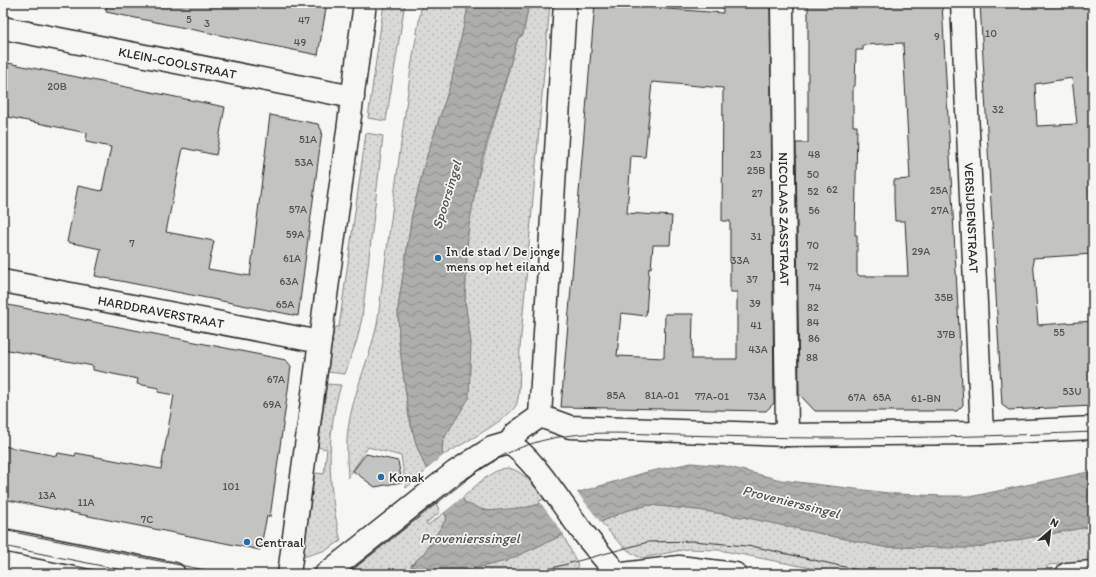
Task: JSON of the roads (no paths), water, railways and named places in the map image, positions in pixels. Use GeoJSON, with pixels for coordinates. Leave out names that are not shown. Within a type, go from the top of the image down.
{"type":"FeatureCollection","features":[{"type":"Feature","properties":{"kind":"street"},"geometry":{"type":"LineString","coordinates":[[289,574],[365,3]]}},
{"type":"Feature","properties":{"kind":"street"},"geometry":{"type":"LineString","coordinates":[[540,416],[565,3]]}},
{"type":"Feature","properties":{"kind":"street","name":"NICOLAAS ZASSTRAAT"},"geometry":{"type":"LineString","coordinates":[[782,3],[787,435]]}},
{"type":"Feature","properties":{"kind":"street","name":"VERSIJDENSTRAAT"},"geometry":{"type":"LineString","coordinates":[[962,3],[982,434]]}},
{"type":"Feature","properties":{"kind":"street","name":"KLEIN-COOLSTRAAT"},"geometry":{"type":"LineString","coordinates":[[3,28],[353,97]]}},
{"type":"Feature","properties":{"kind":"street","name":"HARDDRAVERSTRAAT"},"geometry":{"type":"LineString","coordinates":[[3,281],[320,342]]}},
{"type":"Feature","properties":{"kind":"street"},"geometry":{"type":"LineString","coordinates":[[540,416],[570,427],[787,435],[982,434],[1093,428]]}},
{"type":"Feature","properties":{"kind":"street"},"geometry":{"type":"LineString","coordinates":[[326,574],[455,472],[492,448],[509,443],[522,428],[540,416]]}},
{"type":"Feature","properties":{"kind":"street"},"geometry":{"type":"LineString","coordinates":[[509,443],[518,448],[557,496],[582,532],[617,574]]}},
{"type":"Feature","properties":{"kind":"street"},"geometry":{"type":"LineString","coordinates":[[3,540],[174,574]]}},
{"type":"Feature","properties":{"kind":"street"},"geometry":{"type":"LineString","coordinates":[[623,574],[679,567],[735,574]]}},
{"type":"Feature","properties":{"kind":"street"},"geometry":{"type":"LineString","coordinates":[[1067,574],[1093,572]]}},
{"type":"Feature","properties":{"kind":"water"},"geometry":{"type":"Polygon","coordinates":[[[469,3],[529,3],[523,35],[518,38],[480,165],[468,232],[465,301],[471,343],[469,398],[443,440],[442,452],[465,503],[487,511],[529,507],[647,472],[691,463],[725,466],[781,480],[897,494],[943,496],[974,496],[1093,471],[1093,526],[973,548],[883,547],[748,518],[698,510],[649,505],[625,511],[601,522],[563,535],[506,561],[450,574],[413,574],[411,566],[424,553],[447,518],[417,447],[409,417],[399,342],[398,308],[412,215],[425,162],[451,83],[469,3]]]}},
{"type":"Feature","properties":{"kind":"tram line"},"geometry":{"type":"LineString","coordinates":[[347,574],[483,467],[507,453],[530,444],[554,438],[578,434],[602,433],[890,438],[1093,432]]}},
{"type":"Feature","properties":{"kind":"tram line"},"geometry":{"type":"LineString","coordinates":[[3,530],[225,574]]}},
{"type":"Feature","properties":{"kind":"tram line"},"geometry":{"type":"LineString","coordinates":[[530,574],[648,542],[693,541],[756,547],[876,574]]}},
{"type":"Feature","properties":{"kind":"tram line"},"geometry":{"type":"LineString","coordinates":[[3,546],[142,574]]}},
{"type":"Feature","properties":{"kind":"tram line"},"geometry":{"type":"LineString","coordinates":[[1046,574],[1093,570]]}},
{"type":"Feature","properties":{"kind":"place","name":"In de stad / De jonge mens op het eiland"},"geometry":{"type":"Point","coordinates":[438,258]}},
{"type":"Feature","properties":{"kind":"place","name":"Konak"},"geometry":{"type":"Point","coordinates":[381,477]}},
{"type":"Feature","properties":{"kind":"place","name":"Centraal"},"geometry":{"type":"Point","coordinates":[247,542]}},
{"type":"Feature","properties":{"kind":"water label","name":"Spoorsingel"},"geometry":{"type":"Point","coordinates":[447,195]}},
{"type":"Feature","properties":{"kind":"water label","name":"Provenierssingel"},"geometry":{"type":"Point","coordinates":[791,502]}},
{"type":"Feature","properties":{"kind":"water label","name":"Provenierssingel"},"geometry":{"type":"Point","coordinates":[470,538]}}]}
